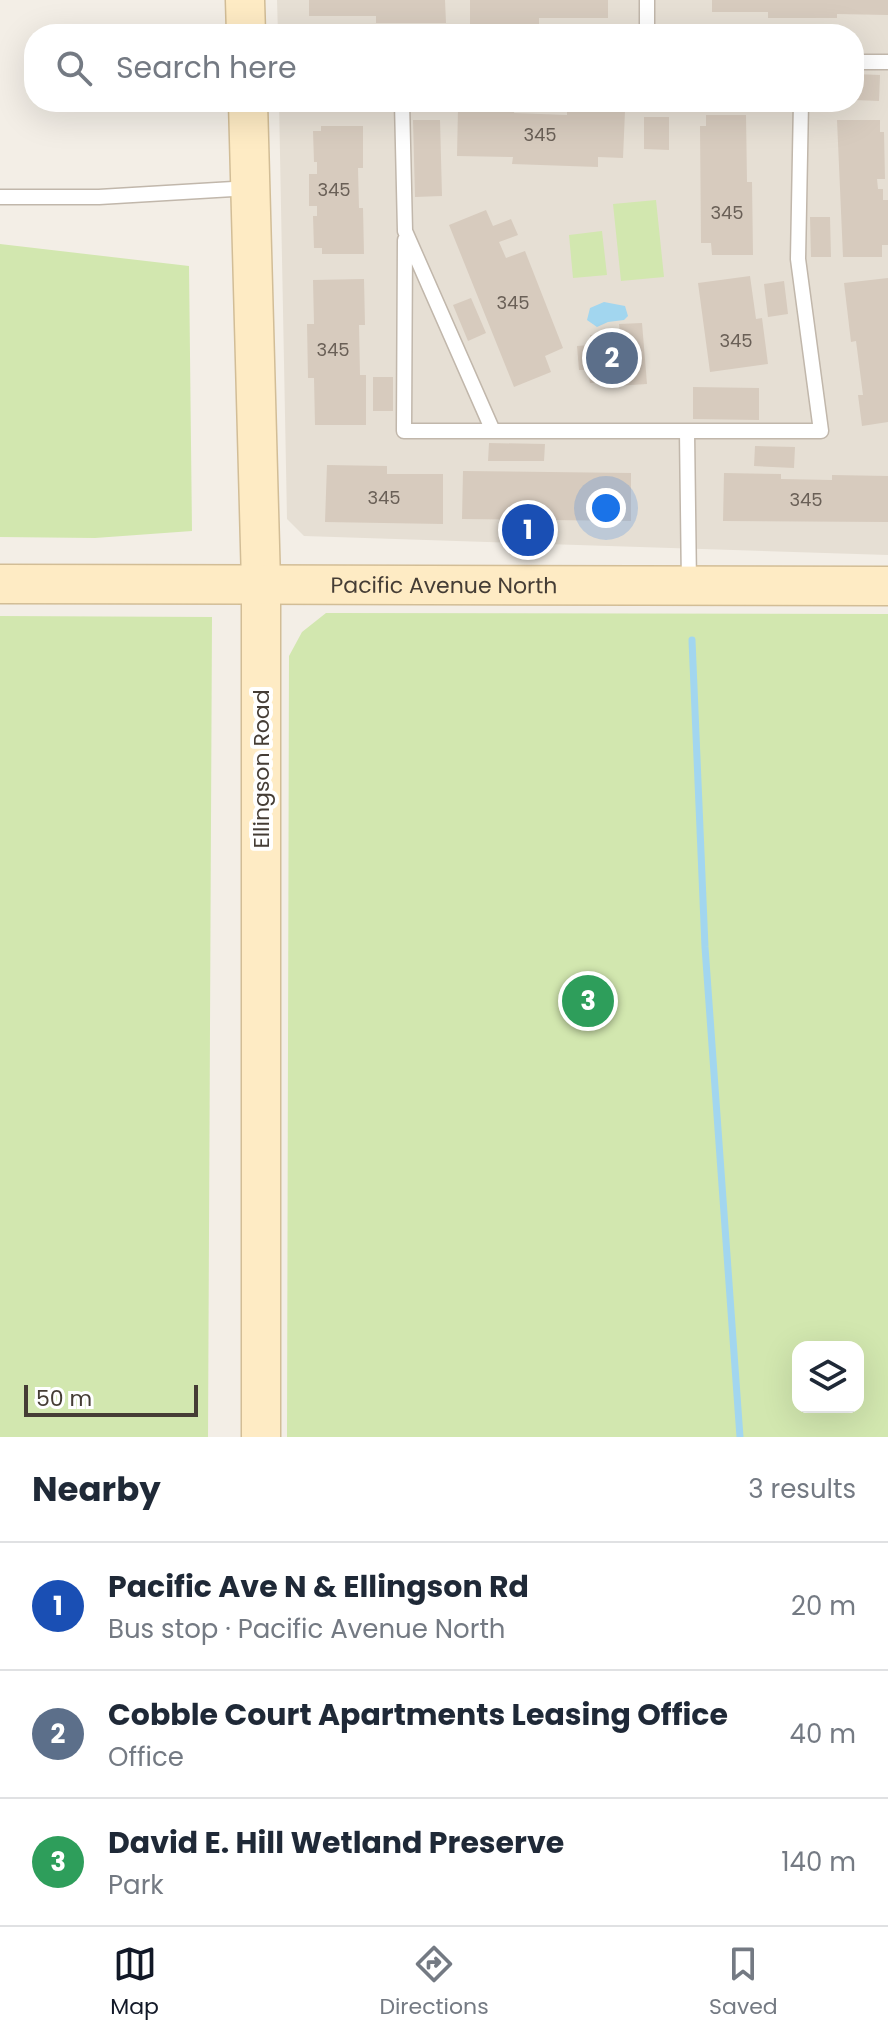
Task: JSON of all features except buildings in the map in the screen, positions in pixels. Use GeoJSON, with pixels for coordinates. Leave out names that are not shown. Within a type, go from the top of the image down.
{"type":"FeatureCollection","features":[{"type":"Feature","properties":{"kind":"main road"},"geometry":{"type":"LineString","coordinates":[[245,0],[246,24]]}},
{"type":"Feature","properties":{"kind":"main road","name":"Ellingson Road"},"geometry":{"type":"LineString","coordinates":[[248,112],[261,583],[261,1437]]}},
{"type":"Feature","properties":{"kind":"main road","name":"Pacific Avenue North"},"geometry":{"type":"LineString","coordinates":[[0,584],[888,586]]}},
{"type":"Feature","properties":{"kind":"lane"},"geometry":{"type":"LineString","coordinates":[[647,0],[647,24]]}},
{"type":"Feature","properties":{"kind":"lane"},"geometry":{"type":"LineString","coordinates":[[864,62],[888,62]]}},
{"type":"Feature","properties":{"kind":"lane"},"geometry":{"type":"LineString","coordinates":[[402,112],[404,431],[687,432],[821,431],[798,259],[801,112]]}},
{"type":"Feature","properties":{"kind":"lane"},"geometry":{"type":"LineString","coordinates":[[0,197],[99,197],[250,188]]}},
{"type":"Feature","properties":{"kind":"lane"},"geometry":{"type":"LineString","coordinates":[[405,231],[493,431]]}},
{"type":"Feature","properties":{"kind":"lane"},"geometry":{"type":"LineString","coordinates":[[687,432],[689,585]]}},
{"type":"Feature","properties":{"kind":"shaded area"},"geometry":{"type":"Polygon","coordinates":[[[277,0],[888,0],[888,555],[304,536],[287,519],[279,112],[864,112],[864,24],[278,24],[277,0]]]}},
{"type":"Feature","properties":{"kind":"green space"},"geometry":{"type":"Polygon","coordinates":[[[656,200],[664,277],[621,281],[613,204],[656,200]]]}},
{"type":"Feature","properties":{"kind":"green space"},"geometry":{"type":"Polygon","coordinates":[[[602,231],[607,275],[573,278],[569,235],[602,231]]]}},
{"type":"Feature","properties":{"kind":"green space"},"geometry":{"type":"Polygon","coordinates":[[[0,244],[189,266],[192,531],[95,538],[0,537],[0,244]]]}},
{"type":"Feature","properties":{"kind":"green space"},"geometry":{"type":"Polygon","coordinates":[[[326,613],[888,614],[888,1437],[287,1437],[289,656],[302,632],[326,613]]]}},
{"type":"Feature","properties":{"kind":"green space"},"geometry":{"type":"Polygon","coordinates":[[[0,616],[212,617],[208,1437],[0,1437],[0,616]]]}},
{"type":"Feature","properties":{"kind":"water"},"geometry":{"type":"Polygon","coordinates":[[[604,302],[625,306],[628,316],[624,320],[597,327],[587,320],[590,308],[604,302]]]}},
{"type":"Feature","properties":{"kind":"waterway"},"geometry":{"type":"LineString","coordinates":[[692,640],[705,947],[740,1437]]}},
{"type":"Feature","properties":{"kind":"place","name":"Cobble Court Apartments Leasing Office"},"geometry":{"type":"Point","coordinates":[612,358]}},
{"type":"Feature","properties":{"kind":"place","name":"Pacific Ave N & Ellingson Rd"},"geometry":{"type":"Point","coordinates":[528,530]}},
{"type":"Feature","properties":{"kind":"place","name":"David E. Hill Wetland Preserve"},"geometry":{"type":"Point","coordinates":[588,1001]}}]}
